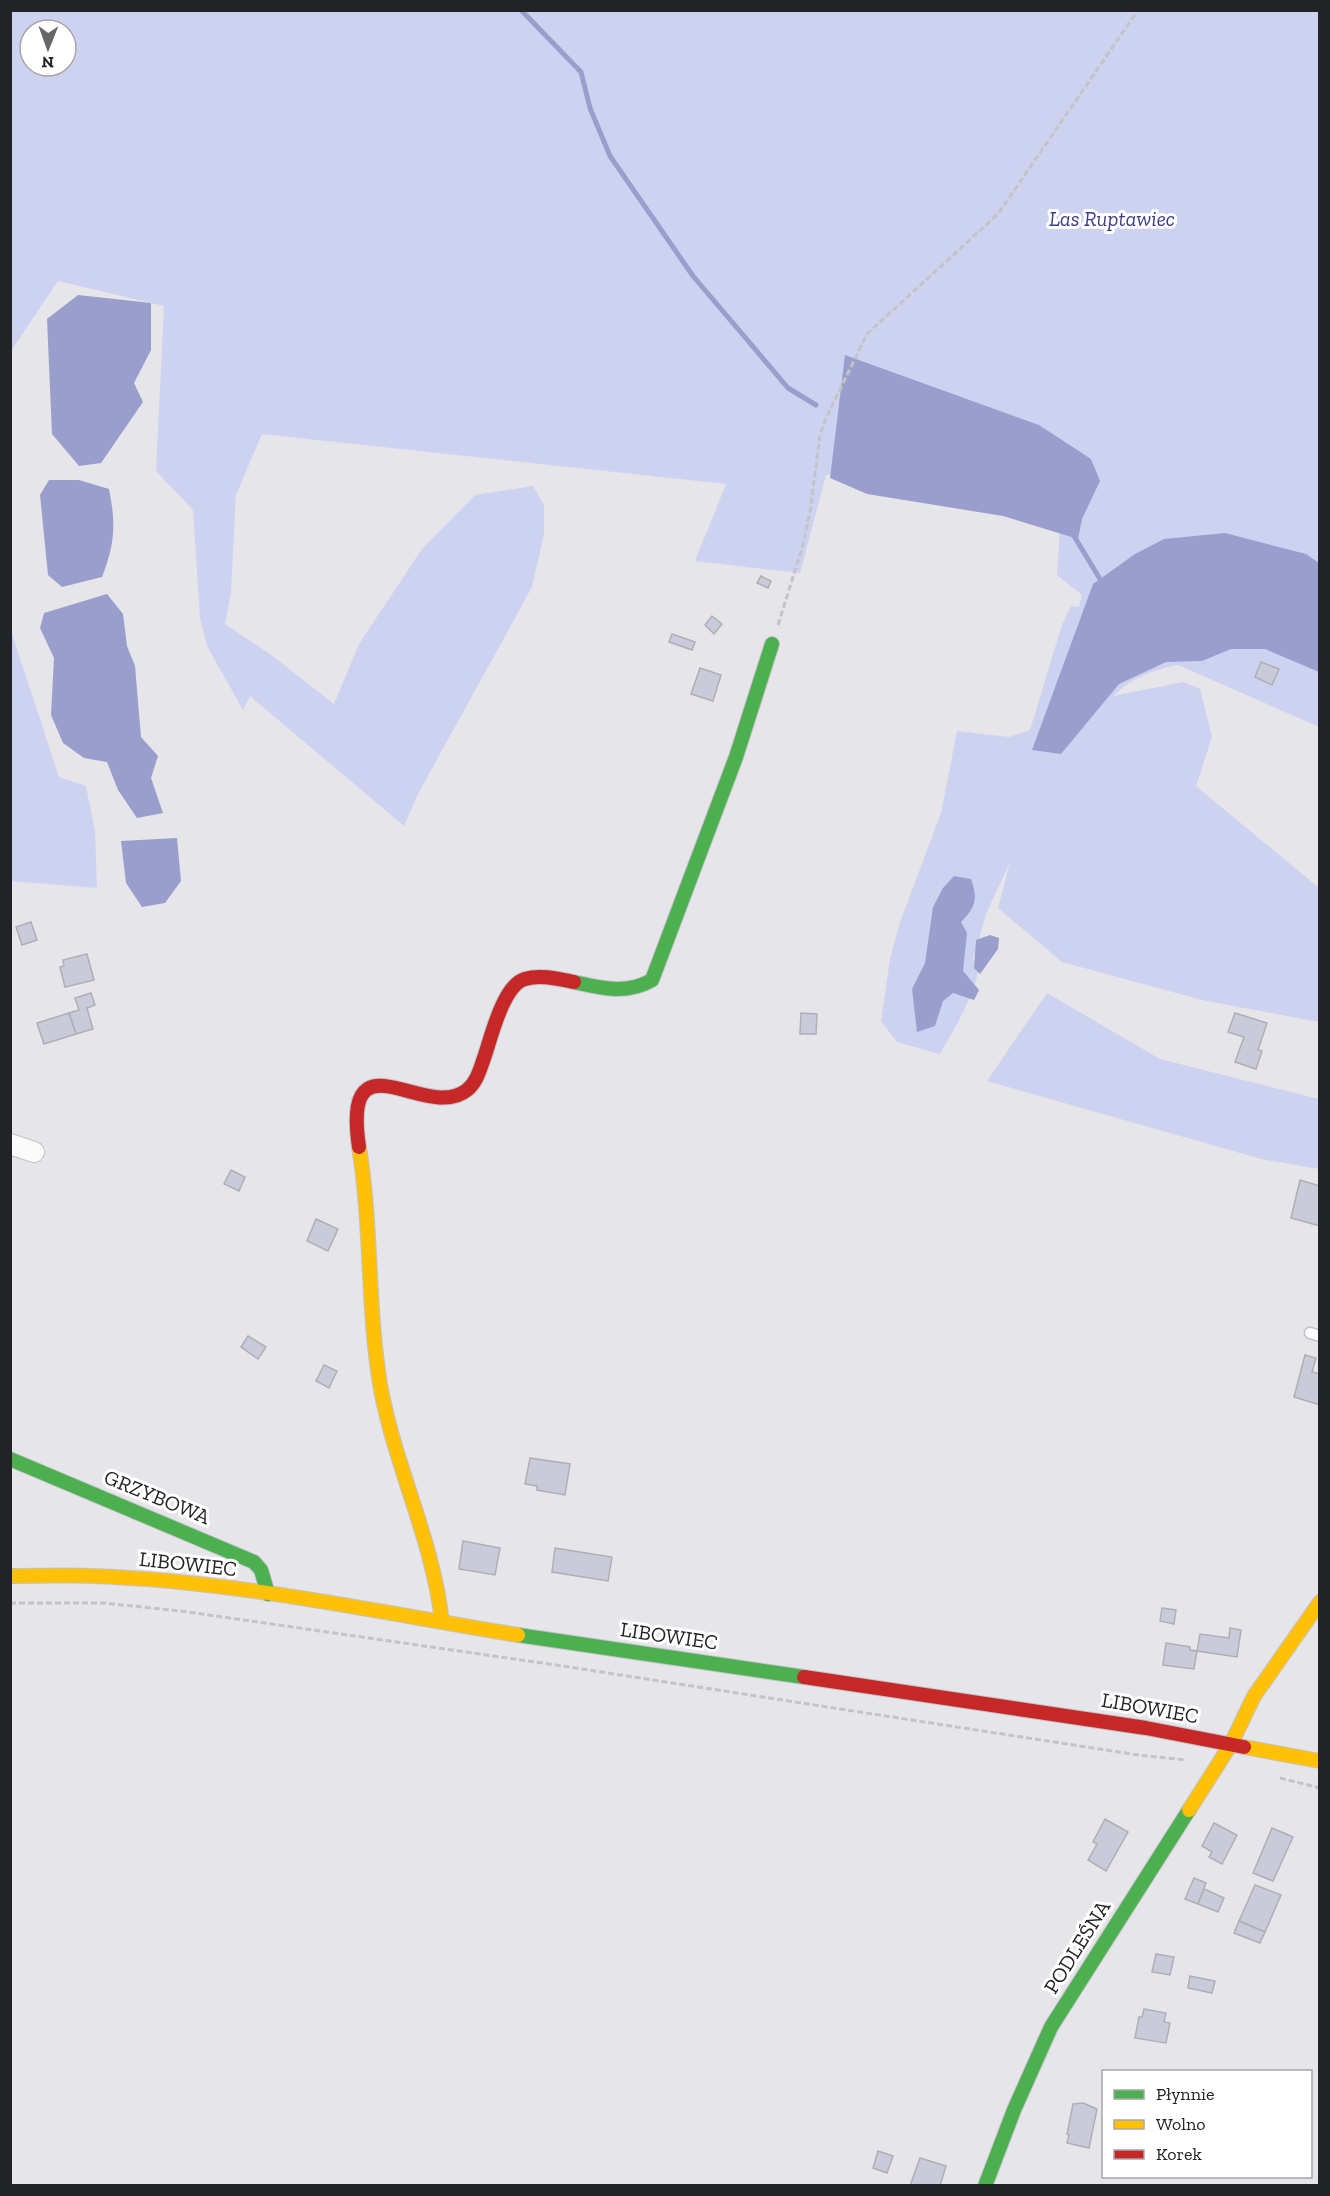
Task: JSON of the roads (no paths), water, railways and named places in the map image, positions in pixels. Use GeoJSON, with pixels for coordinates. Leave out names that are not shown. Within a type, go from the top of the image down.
{"type":"FeatureCollection","features":[{"type":"Feature","properties":{"kind":"street"},"geometry":{"type":"LineString","coordinates":[[442,1622],[440,1593],[396,1457],[382,1396],[370,1270],[368,1197],[356,1116],[358,1100],[366,1090],[372,1088],[390,1088],[439,1095],[460,1094],[470,1089],[477,1078],[506,996],[522,979],[544,976],[631,990],[646,986],[652,980],[736,757],[772,644]]}},
{"type":"Feature","properties":{"kind":"street"},"geometry":{"type":"LineString","coordinates":[[10,1144],[34,1152]]}},
{"type":"Feature","properties":{"kind":"street","name":"GRZYBOWA"},"geometry":{"type":"LineString","coordinates":[[10,1460],[254,1562],[261,1570],[268,1594]]}},
{"type":"Feature","properties":{"kind":"street","name":"LIBOWIEC"},"geometry":{"type":"LineString","coordinates":[[10,1576],[103,1577],[189,1584],[268,1594],[1146,1728],[1320,1761]]}},
{"type":"Feature","properties":{"kind":"street","name":"PODLEŚNA"},"geometry":{"type":"LineString","coordinates":[[985,2186],[1014,2110],[1051,2027],[1219,1764],[1254,1696],[1320,1602]]}},
{"type":"Feature","properties":{"kind":"waterway"},"geometry":{"type":"LineString","coordinates":[[521,10],[581,72],[590,108],[610,156],[693,276],[788,388],[816,405]]}},
{"type":"Feature","properties":{"kind":"waterway"},"geometry":{"type":"LineString","coordinates":[[1074,536],[1103,584]]}},
{"type":"Feature","properties":{"kind":"park label","name":"Las Ruptawiec"},"geometry":{"type":"Point","coordinates":[1112,219]}}]}
